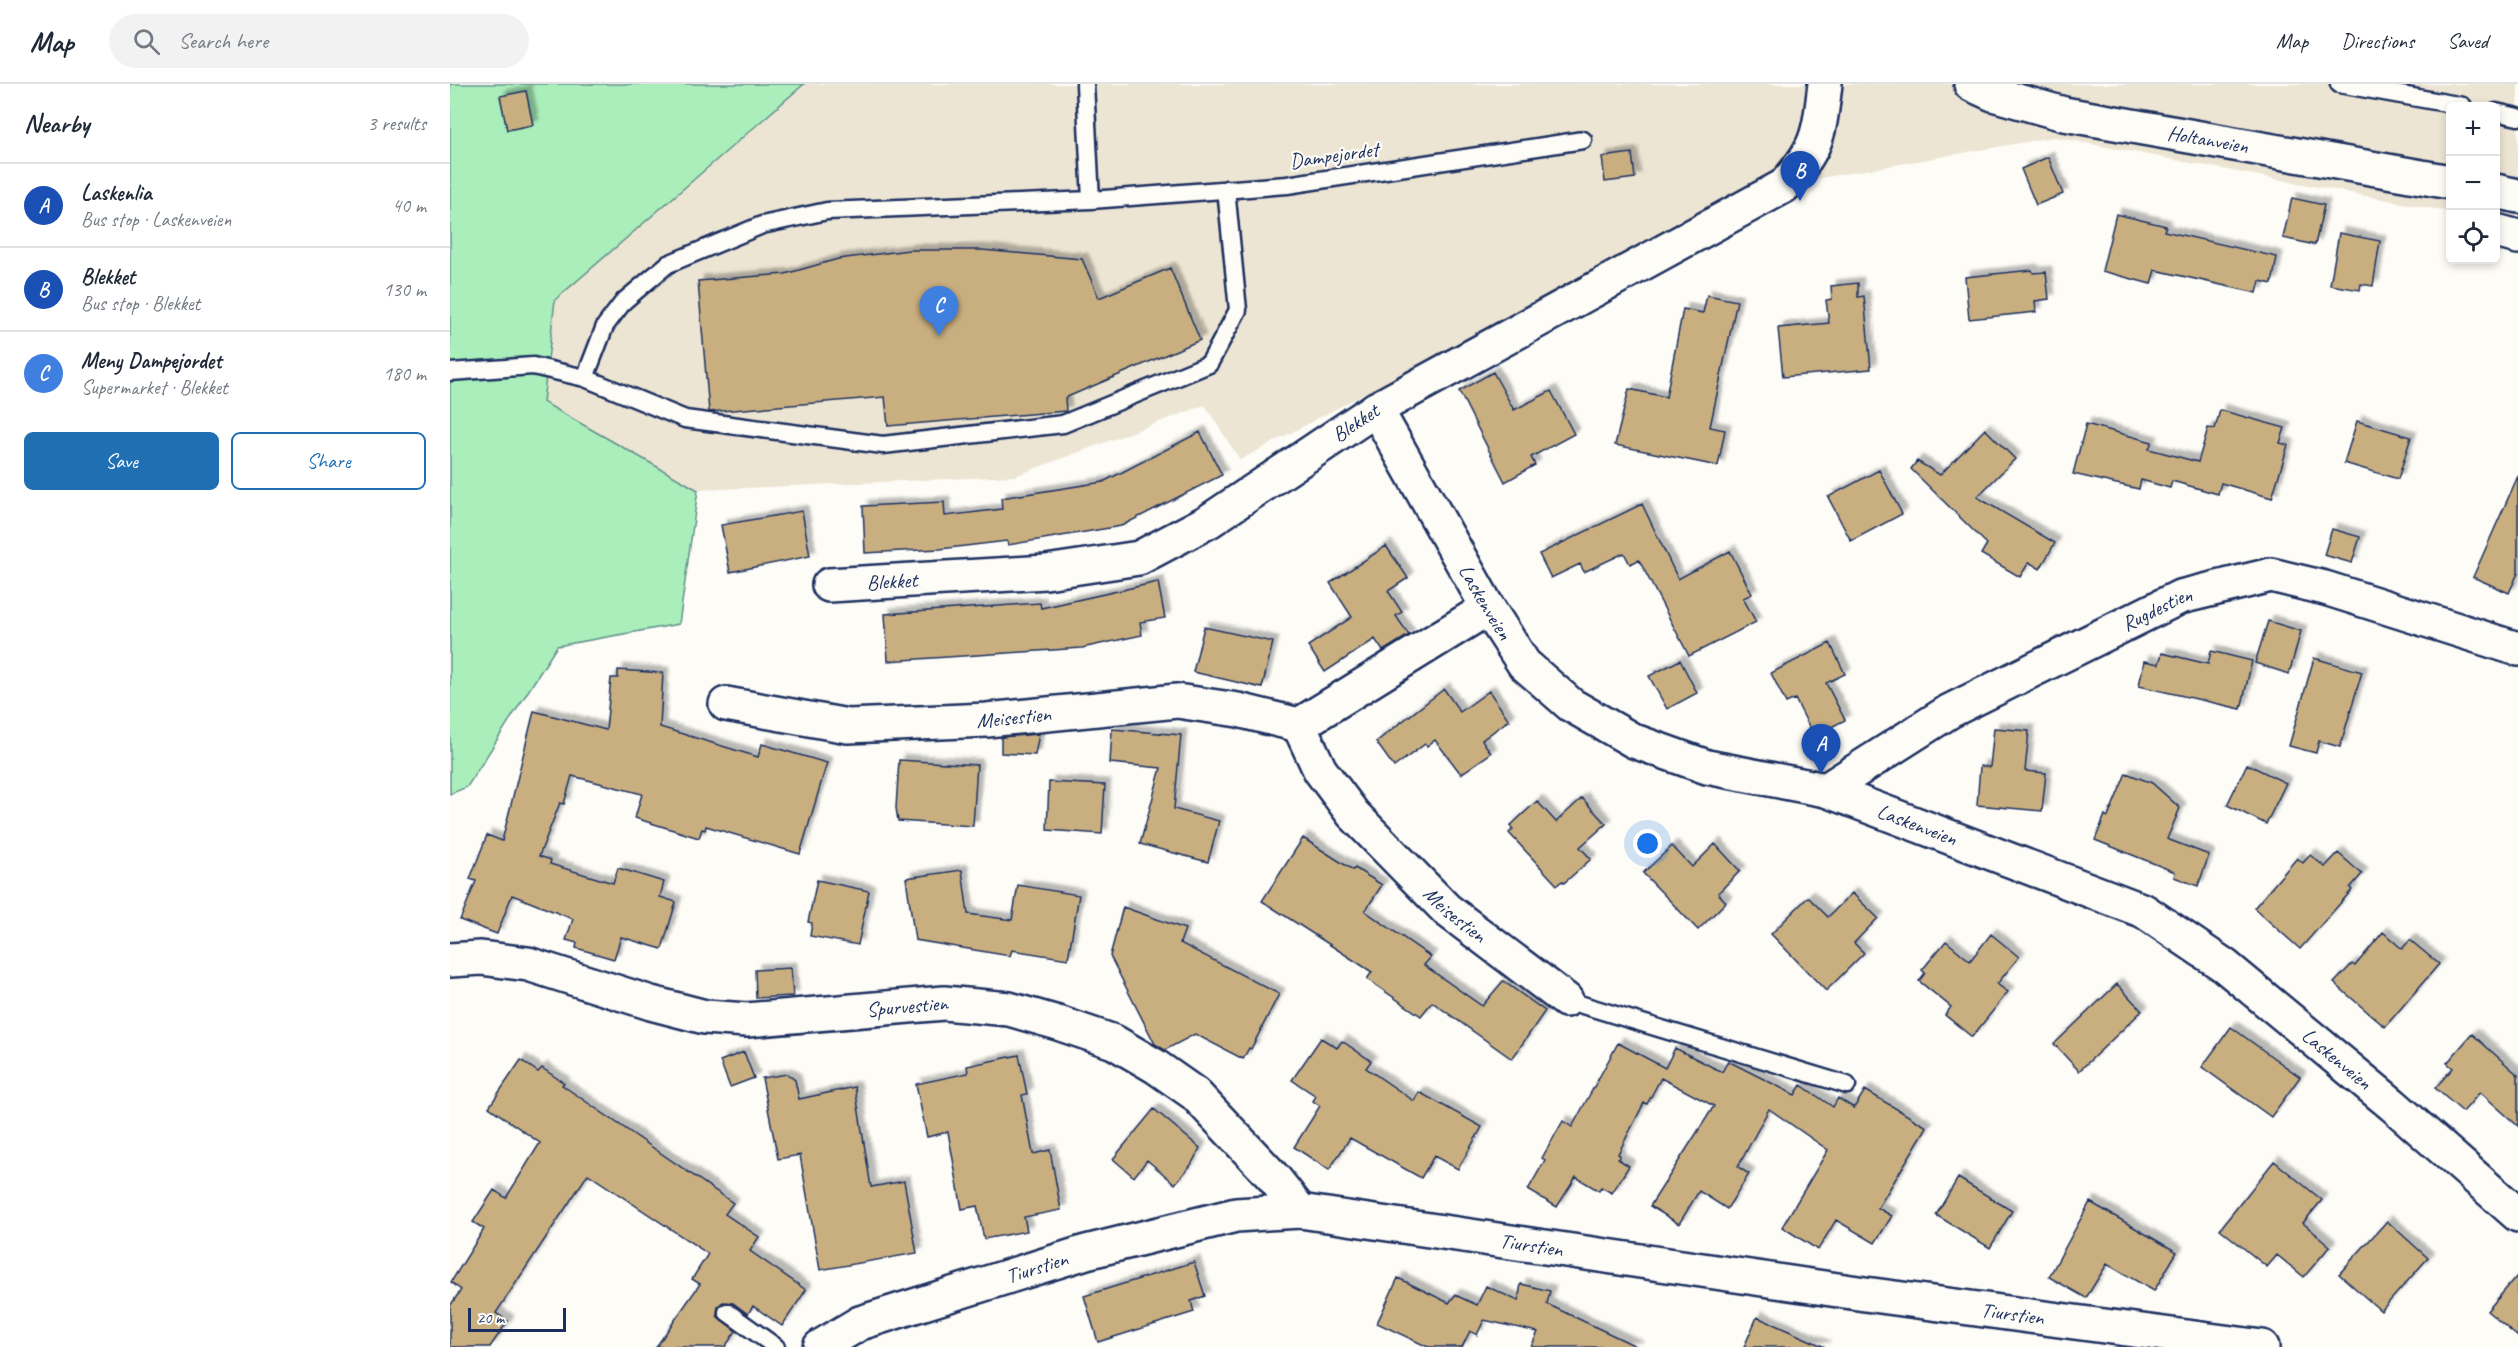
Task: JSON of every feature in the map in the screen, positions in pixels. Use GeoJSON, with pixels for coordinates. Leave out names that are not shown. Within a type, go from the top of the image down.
{"type":"FeatureCollection","features":[{"type":"Feature","properties":{"kind":"street","name":"Blekket"},"geometry":{"type":"LineString","coordinates":[[829,585],[1046,572],[1139,558],[1209,521],[1376,409],[1784,186],[1805,162],[1819,133],[1825,84]]}},
{"type":"Feature","properties":{"kind":"street","name":"Holtanveien"},"geometry":{"type":"LineString","coordinates":[[1971,84],[1993,94],[2064,114],[2446,181]]}},
{"type":"Feature","properties":{"kind":"street"},"geometry":{"type":"LineString","coordinates":[[2500,192],[2518,196]]}},
{"type":"Feature","properties":{"kind":"street"},"geometry":{"type":"LineString","coordinates":[[2500,232],[2518,237]]}},
{"type":"Feature","properties":{"kind":"street","name":"Laskenveien"},"geometry":{"type":"LineString","coordinates":[[1376,409],[1488,608],[1524,664],[1571,705],[1634,741],[1707,767],[1826,790],[2144,911],[2225,966],[2393,1105],[2518,1215]]}},
{"type":"Feature","properties":{"kind":"street","name":"Rugdestien"},"geometry":{"type":"LineString","coordinates":[[1826,790],[1950,711],[2180,597],[2271,575],[2325,588],[2518,649]]}},
{"type":"Feature","properties":{"kind":"street"},"geometry":{"type":"LineString","coordinates":[[1299,725],[1488,608]]}},
{"type":"Feature","properties":{"kind":"street","name":"Meisestien"},"geometry":{"type":"LineString","coordinates":[[726,704],[848,726],[987,720],[1177,700],[1238,710],[1299,725],[1320,770],[1353,814],[1447,910],[1566,1000]]}},
{"type":"Feature","properties":{"kind":"street","name":"Spurvestien"},"geometry":{"type":"LineString","coordinates":[[450,960],[482,958],[528,964],[651,1003],[705,1017],[747,1020],[944,1003],[1009,1009],[1058,1023],[1114,1042],[1155,1066],[1195,1094],[1274,1178],[1300,1210]]}},
{"type":"Feature","properties":{"kind":"street","name":"Tiurstien"},"geometry":{"type":"LineString","coordinates":[[820,1347],[860,1323],[1086,1252],[1236,1215],[1300,1210],[1865,1294],[2262,1347]]}},
{"type":"Feature","properties":{"kind":"lane"},"geometry":{"type":"LineString","coordinates":[[1085,84],[1091,200]]}},
{"type":"Feature","properties":{"kind":"lane"},"geometry":{"type":"LineString","coordinates":[[2339,84],[2446,103]]}},
{"type":"Feature","properties":{"kind":"lane"},"geometry":{"type":"LineString","coordinates":[[2500,113],[2518,117]]}},
{"type":"Feature","properties":{"kind":"lane","name":"Dampejordet"},"geometry":{"type":"LineString","coordinates":[[585,378],[606,326],[624,300],[668,264],[762,225],[828,212],[1091,200],[1287,184],[1583,140]]}},
{"type":"Feature","properties":{"kind":"lane"},"geometry":{"type":"LineString","coordinates":[[450,372],[533,366],[585,378],[686,419],[883,445],[1063,424],[1209,364],[1238,310],[1226,189]]}},
{"type":"Feature","properties":{"kind":"lane"},"geometry":{"type":"LineString","coordinates":[[1566,1000],[1847,1085]]}},
{"type":"Feature","properties":{"kind":"lane"},"geometry":{"type":"LineString","coordinates":[[727,1312],[776,1347]]}},
{"type":"Feature","properties":{"kind":"shaded area"},"geometry":{"type":"Polygon","coordinates":[[[804,84],[2518,84],[2518,225],[2500,222],[2500,102],[2446,102],[2446,211],[2054,137],[1741,192],[1240,460],[1205,405],[1015,476],[698,490],[543,402],[555,300],[804,84]]]}},
{"type":"Feature","properties":{"kind":"green space"},"geometry":{"type":"Polygon","coordinates":[[[450,84],[804,84],[555,300],[543,402],[698,490],[679,624],[557,646],[467,787],[450,794],[450,84]]]}},
{"type":"Feature","properties":{"kind":"building"},"geometry":{"type":"Polygon","coordinates":[[[526,91],[533,125],[507,130],[500,96],[526,91]]]}},
{"type":"Feature","properties":{"kind":"building"},"geometry":{"type":"Polygon","coordinates":[[[1632,153],[1635,178],[1605,182],[1602,157],[1632,153]]]}},
{"type":"Feature","properties":{"kind":"building"},"geometry":{"type":"Polygon","coordinates":[[[2048,157],[2063,194],[2036,205],[2021,169],[2048,157]]]}},
{"type":"Feature","properties":{"kind":"building"},"geometry":{"type":"Polygon","coordinates":[[[2292,198],[2324,205],[2315,245],[2283,238],[2292,198]]]}},
{"type":"Feature","properties":{"kind":"building"},"geometry":{"type":"Polygon","coordinates":[[[2116,214],[2166,226],[2164,231],[2277,257],[2272,284],[2260,281],[2257,293],[2155,270],[2151,284],[2102,271],[2116,214]]]}},
{"type":"Feature","properties":{"kind":"building"},"geometry":{"type":"Polygon","coordinates":[[[2339,233],[2380,241],[2373,286],[2361,284],[2360,290],[2330,285],[2339,233]]]}},
{"type":"Feature","properties":{"kind":"building"},"geometry":{"type":"Polygon","coordinates":[[[909,250],[982,250],[1082,259],[1099,298],[1170,268],[1200,340],[1065,398],[1066,411],[888,426],[885,397],[709,412],[698,281],[785,274],[838,259],[909,250]]]}},
{"type":"Feature","properties":{"kind":"building"},"geometry":{"type":"Polygon","coordinates":[[[2032,270],[2033,273],[2046,272],[2049,299],[2035,301],[2036,312],[1969,319],[1965,277],[2032,270]]]}},
{"type":"Feature","properties":{"kind":"building"},"geometry":{"type":"Polygon","coordinates":[[[1858,283],[1858,297],[1864,296],[1871,369],[1783,377],[1778,328],[1829,323],[1826,300],[1832,299],[1831,286],[1858,283]]]}},
{"type":"Feature","properties":{"kind":"building"},"geometry":{"type":"Polygon","coordinates":[[[1707,295],[1737,301],[1710,427],[1725,430],[1718,466],[1615,445],[1629,389],[1666,397],[1683,309],[1703,313],[1707,295]]]}},
{"type":"Feature","properties":{"kind":"building"},"geometry":{"type":"Polygon","coordinates":[[[1493,372],[1514,410],[1551,391],[1574,434],[1531,457],[1535,465],[1505,482],[1459,391],[1493,372]]]}},
{"type":"Feature","properties":{"kind":"building"},"geometry":{"type":"Polygon","coordinates":[[[2220,410],[2285,428],[2280,443],[2288,445],[2272,498],[2221,483],[2218,494],[2172,481],[2170,488],[2141,480],[2139,489],[2073,474],[2086,424],[2152,442],[2149,449],[2198,462],[2208,428],[2215,429],[2220,410]]]}},
{"type":"Feature","properties":{"kind":"building"},"geometry":{"type":"Polygon","coordinates":[[[2357,421],[2411,437],[2398,479],[2344,463],[2357,421]]]}},
{"type":"Feature","properties":{"kind":"building"},"geometry":{"type":"Polygon","coordinates":[[[1985,429],[2015,459],[1977,497],[2055,543],[2040,569],[2029,562],[2020,577],[1981,554],[1987,544],[1911,469],[1917,461],[1940,475],[1985,429]]]}},
{"type":"Feature","properties":{"kind":"building"},"geometry":{"type":"Polygon","coordinates":[[[1200,432],[1222,475],[1121,526],[1008,545],[1007,541],[940,549],[865,553],[863,506],[944,502],[945,516],[1002,509],[1001,498],[1103,482],[1200,432]]]}},
{"type":"Feature","properties":{"kind":"building"},"geometry":{"type":"Polygon","coordinates":[[[1879,470],[1902,514],[1851,541],[1828,497],[1879,470]]]}},
{"type":"Feature","properties":{"kind":"building"},"geometry":{"type":"Polygon","coordinates":[[[2518,476],[2518,573],[2509,593],[2473,577],[2518,476]]]}},
{"type":"Feature","properties":{"kind":"building"},"geometry":{"type":"Polygon","coordinates":[[[1642,504],[1678,579],[1730,551],[1752,594],[1743,598],[1756,622],[1689,656],[1639,560],[1630,564],[1624,553],[1584,572],[1580,564],[1551,578],[1539,554],[1642,504]]]}},
{"type":"Feature","properties":{"kind":"building"},"geometry":{"type":"Polygon","coordinates":[[[802,511],[810,556],[730,572],[721,525],[802,511]]]}},
{"type":"Feature","properties":{"kind":"building"},"geometry":{"type":"Polygon","coordinates":[[[2332,529],[2360,537],[2352,563],[2324,555],[2332,529]]]}},
{"type":"Feature","properties":{"kind":"building"},"geometry":{"type":"Polygon","coordinates":[[[1386,546],[1408,578],[1388,591],[1402,612],[1396,616],[1409,635],[1383,651],[1375,639],[1325,672],[1308,646],[1352,617],[1330,583],[1386,546]]]}},
{"type":"Feature","properties":{"kind":"building"},"geometry":{"type":"Polygon","coordinates":[[[1158,582],[1165,618],[1140,622],[1142,635],[1082,648],[888,661],[885,614],[1040,603],[1041,608],[1158,582]]]}},
{"type":"Feature","properties":{"kind":"building"},"geometry":{"type":"Polygon","coordinates":[[[2268,621],[2301,631],[2289,674],[2255,663],[2268,621]]]}},
{"type":"Feature","properties":{"kind":"building"},"geometry":{"type":"Polygon","coordinates":[[[1204,627],[1273,642],[1262,688],[1193,672],[1204,627]]]}},
{"type":"Feature","properties":{"kind":"building"},"geometry":{"type":"Polygon","coordinates":[[[1830,643],[1845,674],[1826,683],[1845,720],[1814,736],[1795,699],[1786,703],[1771,673],[1830,643]]]}},
{"type":"Feature","properties":{"kind":"building"},"geometry":{"type":"Polygon","coordinates":[[[2211,651],[2252,661],[2241,709],[2139,686],[2144,661],[2159,664],[2162,653],[2208,664],[2211,651]]]}},
{"type":"Feature","properties":{"kind":"building"},"geometry":{"type":"Polygon","coordinates":[[[2314,658],[2362,672],[2340,747],[2319,741],[2316,753],[2289,746],[2314,658]]]}},
{"type":"Feature","properties":{"kind":"building"},"geometry":{"type":"Polygon","coordinates":[[[1680,660],[1697,693],[1667,709],[1649,676],[1680,660]]]}},
{"type":"Feature","properties":{"kind":"building"},"geometry":{"type":"Polygon","coordinates":[[[618,670],[663,673],[660,727],[758,757],[762,744],[827,763],[800,854],[706,826],[705,830],[702,829],[699,838],[635,818],[642,794],[572,776],[564,804],[560,803],[539,856],[551,860],[550,864],[613,883],[618,868],[664,882],[660,897],[676,902],[662,949],[621,937],[614,959],[576,948],[577,943],[566,940],[573,919],[512,895],[497,934],[460,920],[476,881],[470,879],[487,835],[502,841],[534,711],[606,730],[611,678],[618,678],[618,670]]]}},
{"type":"Feature","properties":{"kind":"building"},"geometry":{"type":"Polygon","coordinates":[[[1444,689],[1460,712],[1489,691],[1509,720],[1482,740],[1491,753],[1461,774],[1435,740],[1427,746],[1425,744],[1394,767],[1376,742],[1444,689]]]}},
{"type":"Feature","properties":{"kind":"building"},"geometry":{"type":"Polygon","coordinates":[[[1994,728],[2029,731],[2025,771],[2046,773],[2042,811],[1977,805],[1980,766],[1990,767],[1994,728]]]}},
{"type":"Feature","properties":{"kind":"building"},"geometry":{"type":"Polygon","coordinates":[[[1112,729],[1181,735],[1174,809],[1219,821],[1208,862],[1140,844],[1161,768],[1110,763],[1112,729]]]}},
{"type":"Feature","properties":{"kind":"building"},"geometry":{"type":"Polygon","coordinates":[[[1039,734],[1035,755],[1001,753],[1001,737],[1039,734]]]}},
{"type":"Feature","properties":{"kind":"building"},"geometry":{"type":"Polygon","coordinates":[[[899,760],[977,765],[973,826],[898,821],[896,808],[899,760]]]}},
{"type":"Feature","properties":{"kind":"building"},"geometry":{"type":"Polygon","coordinates":[[[2247,764],[2286,783],[2266,824],[2227,805],[2247,764]]]}},
{"type":"Feature","properties":{"kind":"building"},"geometry":{"type":"Polygon","coordinates":[[[2126,773],[2152,783],[2180,808],[2167,839],[2209,855],[2198,886],[2174,877],[2175,872],[2095,840],[2105,815],[2108,817],[2126,773]]]}},
{"type":"Feature","properties":{"kind":"building"},"geometry":{"type":"Polygon","coordinates":[[[1049,782],[1105,785],[1102,834],[1047,830],[1049,782]]]}},
{"type":"Feature","properties":{"kind":"building"},"geometry":{"type":"Polygon","coordinates":[[[1582,798],[1606,824],[1580,847],[1591,859],[1564,883],[1562,881],[1557,885],[1509,833],[1513,829],[1510,826],[1537,801],[1556,822],[1582,798]]]}},
{"type":"Feature","properties":{"kind":"building"},"geometry":{"type":"Polygon","coordinates":[[[1303,838],[1353,870],[1355,868],[1382,885],[1365,911],[1431,957],[1424,965],[1482,1006],[1503,981],[1545,1011],[1512,1059],[1432,1002],[1421,1016],[1367,979],[1372,972],[1262,901],[1303,838]]]}},
{"type":"Feature","properties":{"kind":"building"},"geometry":{"type":"Polygon","coordinates":[[[1715,844],[1740,871],[1718,893],[1726,902],[1698,930],[1643,873],[1672,846],[1692,867],[1715,844]]]}},
{"type":"Feature","properties":{"kind":"building"},"geometry":{"type":"Polygon","coordinates":[[[2338,853],[2362,874],[2350,888],[2352,890],[2300,949],[2254,908],[2297,858],[2303,863],[2310,855],[2325,867],[2338,853]]]}},
{"type":"Feature","properties":{"kind":"building"},"geometry":{"type":"Polygon","coordinates":[[[962,870],[968,914],[1012,920],[1018,885],[1079,895],[1068,959],[1012,950],[1010,956],[915,940],[906,878],[962,870]]]}},
{"type":"Feature","properties":{"kind":"building"},"geometry":{"type":"Polygon","coordinates":[[[817,880],[869,891],[858,945],[810,936],[812,923],[808,922],[817,880]]]}},
{"type":"Feature","properties":{"kind":"building"},"geometry":{"type":"Polygon","coordinates":[[[1852,893],[1878,918],[1854,943],[1864,953],[1826,991],[1771,934],[1808,897],[1828,917],[1852,893]]]}},
{"type":"Feature","properties":{"kind":"building"},"geometry":{"type":"Polygon","coordinates":[[[1123,907],[1185,929],[1180,943],[1279,994],[1251,1049],[1249,1048],[1243,1059],[1195,1034],[1165,1050],[1155,1044],[1110,956],[1123,907]]]}},
{"type":"Feature","properties":{"kind":"building"},"geometry":{"type":"Polygon","coordinates":[[[2383,932],[2402,949],[2410,940],[2439,964],[2385,1027],[2334,983],[2352,964],[2355,966],[2383,932]]]}},
{"type":"Feature","properties":{"kind":"building"},"geometry":{"type":"Polygon","coordinates":[[[1991,934],[2019,957],[1997,984],[2008,992],[1972,1037],[1945,1015],[1951,1007],[1919,981],[1925,973],[1922,970],[1946,941],[1970,961],[1991,934]]]}},
{"type":"Feature","properties":{"kind":"building"},"geometry":{"type":"Polygon","coordinates":[[[791,968],[793,996],[756,998],[755,970],[791,968]]]}},
{"type":"Feature","properties":{"kind":"building"},"geometry":{"type":"Polygon","coordinates":[[[2117,984],[2142,1011],[2079,1071],[2054,1044],[2117,984]]]}},
{"type":"Feature","properties":{"kind":"building"},"geometry":{"type":"Polygon","coordinates":[[[2231,1027],[2300,1077],[2271,1117],[2202,1067],[2231,1027]]]}},
{"type":"Feature","properties":{"kind":"building"},"geometry":{"type":"Polygon","coordinates":[[[2472,1034],[2518,1075],[2518,1126],[2480,1092],[2463,1112],[2435,1088],[2453,1068],[2447,1063],[2472,1034]]]}},
{"type":"Feature","properties":{"kind":"building"},"geometry":{"type":"Polygon","coordinates":[[[1321,1038],[1337,1048],[1342,1041],[1371,1061],[1366,1068],[1414,1101],[1419,1092],[1482,1127],[1458,1169],[1434,1156],[1421,1178],[1350,1138],[1329,1170],[1294,1147],[1320,1106],[1313,1101],[1316,1096],[1292,1080],[1321,1038]]]}},
{"type":"Feature","properties":{"kind":"building"},"geometry":{"type":"Polygon","coordinates":[[[1618,1043],[1665,1068],[1675,1048],[1722,1072],[1728,1061],[1795,1095],[1801,1085],[1833,1107],[1838,1098],[1854,1108],[1865,1090],[1927,1127],[1878,1208],[1892,1216],[1875,1243],[1836,1220],[1818,1250],[1782,1227],[1828,1150],[1769,1109],[1738,1167],[1749,1174],[1727,1209],[1699,1191],[1679,1224],[1650,1206],[1714,1106],[1661,1078],[1647,1104],[1644,1103],[1618,1154],[1620,1155],[1618,1159],[1629,1166],[1612,1193],[1601,1187],[1599,1191],[1576,1177],[1557,1207],[1528,1190],[1545,1160],[1542,1158],[1563,1121],[1572,1127],[1618,1043]]]}},
{"type":"Feature","properties":{"kind":"building"},"geometry":{"type":"Polygon","coordinates":[[[744,1052],[754,1078],[730,1087],[720,1061],[744,1052]]]}},
{"type":"Feature","properties":{"kind":"building"},"geometry":{"type":"Polygon","coordinates":[[[1019,1055],[1027,1094],[1022,1095],[1033,1154],[1050,1150],[1061,1210],[1024,1217],[1027,1231],[984,1239],[977,1206],[962,1209],[948,1132],[927,1137],[916,1084],[968,1073],[967,1066],[1019,1055]]]}},
{"type":"Feature","properties":{"kind":"building"},"geometry":{"type":"Polygon","coordinates":[[[521,1060],[538,1072],[542,1068],[564,1083],[562,1085],[733,1203],[725,1214],[759,1237],[750,1251],[806,1290],[782,1326],[753,1306],[748,1314],[733,1303],[723,1302],[718,1306],[717,1316],[736,1331],[725,1347],[656,1347],[700,1284],[692,1279],[708,1254],[588,1174],[496,1313],[508,1321],[490,1347],[450,1347],[450,1306],[461,1290],[451,1282],[484,1229],[473,1222],[494,1190],[506,1198],[540,1143],[489,1107],[521,1060]]]}},
{"type":"Feature","properties":{"kind":"building"},"geometry":{"type":"Polygon","coordinates":[[[787,1074],[795,1080],[799,1099],[855,1087],[871,1187],[904,1181],[917,1253],[820,1270],[800,1155],[778,1159],[762,1078],[787,1074]]]}},
{"type":"Feature","properties":{"kind":"building"},"geometry":{"type":"Polygon","coordinates":[[[1154,1109],[1200,1148],[1191,1165],[1175,1184],[1147,1160],[1134,1177],[1113,1159],[1154,1109]]]}},
{"type":"Feature","properties":{"kind":"building"},"geometry":{"type":"Polygon","coordinates":[[[2274,1161],[2322,1200],[2303,1223],[2330,1246],[2304,1277],[2277,1255],[2267,1267],[2220,1229],[2274,1161]]]}},
{"type":"Feature","properties":{"kind":"building"},"geometry":{"type":"Polygon","coordinates":[[[1958,1178],[2012,1211],[1990,1248],[1936,1215],[1958,1178]]]}},
{"type":"Feature","properties":{"kind":"building"},"geometry":{"type":"Polygon","coordinates":[[[2090,1202],[2177,1252],[2154,1291],[2107,1264],[2086,1298],[2049,1277],[2090,1202]]]}},
{"type":"Feature","properties":{"kind":"building"},"geometry":{"type":"Polygon","coordinates":[[[2387,1221],[2428,1258],[2381,1311],[2339,1274],[2387,1221]]]}},
{"type":"Feature","properties":{"kind":"building"},"geometry":{"type":"Polygon","coordinates":[[[1194,1262],[1205,1296],[1191,1301],[1194,1312],[1098,1342],[1084,1296],[1194,1262]]]}},
{"type":"Feature","properties":{"kind":"building"},"geometry":{"type":"Polygon","coordinates":[[[2518,1275],[2518,1337],[2487,1311],[2518,1275]]]}},
{"type":"Feature","properties":{"kind":"building"},"geometry":{"type":"Polygon","coordinates":[[[1398,1278],[1449,1303],[1455,1295],[1477,1305],[1486,1286],[1518,1301],[1521,1284],[1550,1291],[1547,1304],[1638,1347],[1531,1347],[1538,1332],[1484,1320],[1477,1335],[1470,1331],[1462,1347],[1428,1347],[1377,1323],[1398,1278]]]}},
{"type":"Feature","properties":{"kind":"building"},"geometry":{"type":"Polygon","coordinates":[[[1757,1317],[1825,1347],[1744,1347],[1757,1317]]]}},
{"type":"Feature","properties":{"kind":"place","name":"Blekket"},"geometry":{"type":"Point","coordinates":[1800,201]}},
{"type":"Feature","properties":{"kind":"place","name":"Meny Dampejordet"},"geometry":{"type":"Point","coordinates":[939,336]}},
{"type":"Feature","properties":{"kind":"place","name":"Laskenlia"},"geometry":{"type":"Point","coordinates":[1821,774]}}]}
